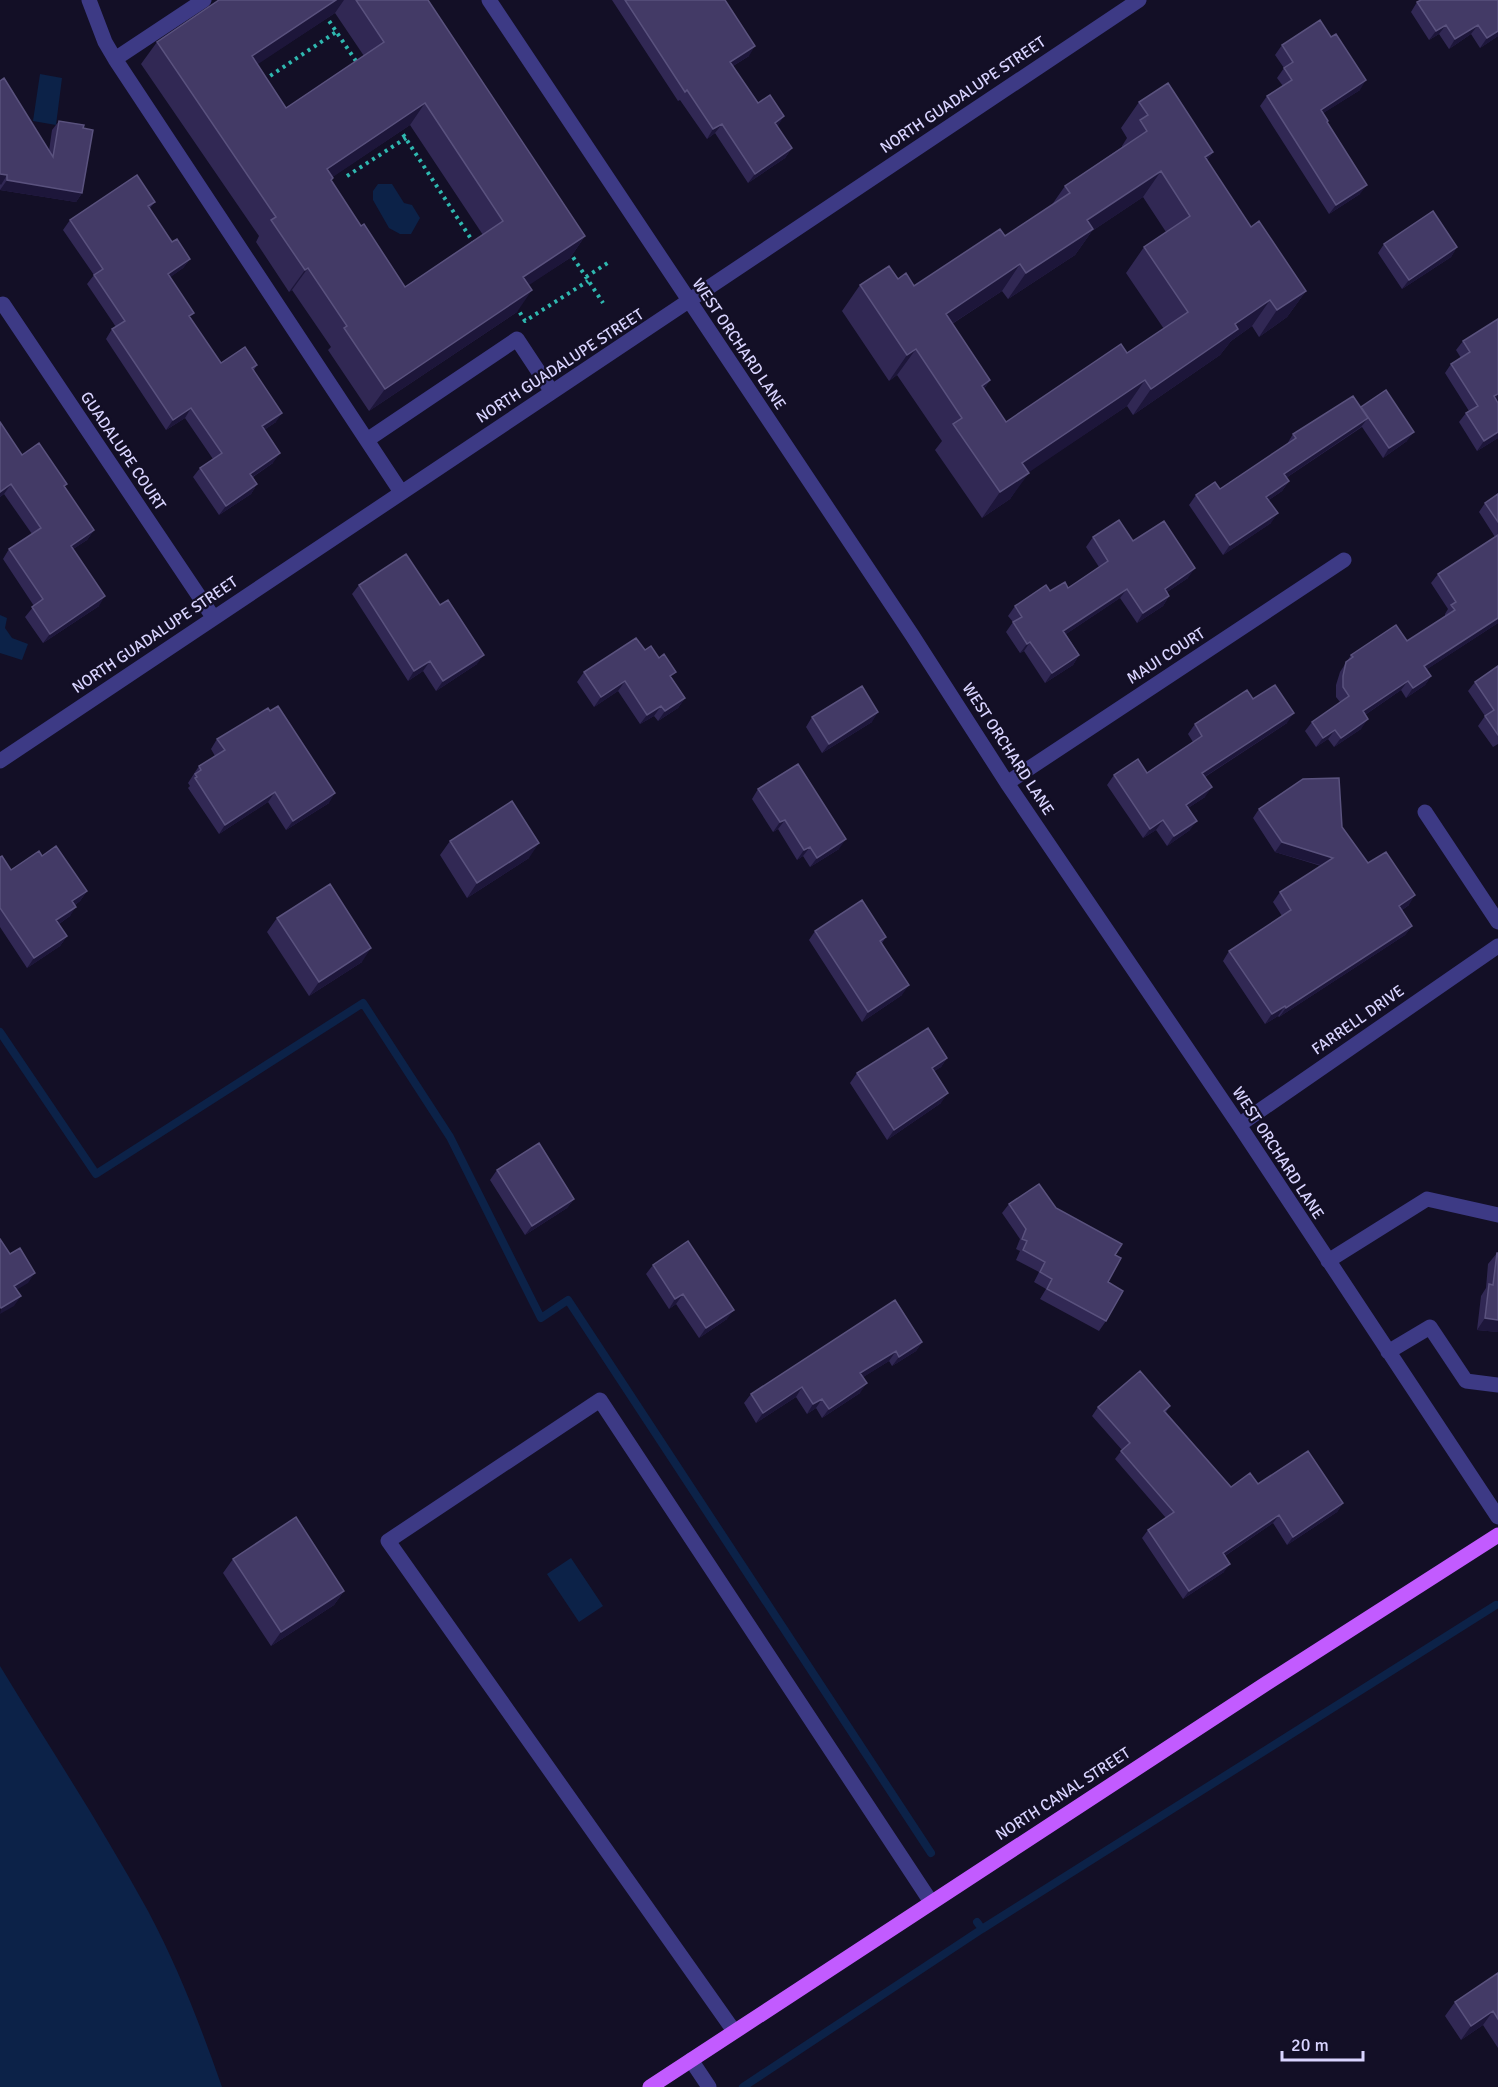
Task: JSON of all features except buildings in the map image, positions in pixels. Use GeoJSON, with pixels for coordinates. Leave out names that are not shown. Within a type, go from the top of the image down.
{"type":"FeatureCollection","features":[{"type":"Feature","properties":{"kind":"main road","name":"NORTH CANAL STREET"},"geometry":{"type":"LineString","coordinates":[[650,2087],[1498,1535]]}},
{"type":"Feature","properties":{"kind":"street"},"geometry":{"type":"LineString","coordinates":[[89,0],[105,42],[115,59],[401,492]]}},
{"type":"Feature","properties":{"kind":"street"},"geometry":{"type":"LineString","coordinates":[[115,59],[204,0]]}},
{"type":"Feature","properties":{"kind":"street","name":"WEST ORCHARD LANE"},"geometry":{"type":"LineString","coordinates":[[489,0],[912,635],[1007,783],[1239,1125],[1498,1517]]}},
{"type":"Feature","properties":{"kind":"street","name":"NORTH GUADALUPE STREET"},"geometry":{"type":"LineString","coordinates":[[0,761],[1139,0]]}},
{"type":"Feature","properties":{"kind":"street","name":"GUADALUPE COURT"},"geometry":{"type":"LineString","coordinates":[[3,304],[213,618]]}},
{"type":"Feature","properties":{"kind":"street"},"geometry":{"type":"LineString","coordinates":[[367,440],[517,339],[552,392]]}},
{"type":"Feature","properties":{"kind":"street","name":"MAUI COURT"},"geometry":{"type":"LineString","coordinates":[[1007,783],[1344,560]]}},
{"type":"Feature","properties":{"kind":"street"},"geometry":{"type":"LineString","coordinates":[[1425,813],[1498,922]]}},
{"type":"Feature","properties":{"kind":"street","name":"FARRELL DRIVE"},"geometry":{"type":"LineString","coordinates":[[1239,1125],[1498,946]]}},
{"type":"Feature","properties":{"kind":"street"},"geometry":{"type":"LineString","coordinates":[[1328,1261],[1427,1199],[1498,1215]]}},
{"type":"Feature","properties":{"kind":"street"},"geometry":{"type":"LineString","coordinates":[[1388,1352],[1430,1327],[1466,1381],[1498,1385]]}},
{"type":"Feature","properties":{"kind":"street"},"geometry":{"type":"LineString","coordinates":[[734,2031],[388,1541],[590,1406],[600,1400],[931,1902]]}},
{"type":"Feature","properties":{"kind":"street"},"geometry":{"type":"LineString","coordinates":[[691,2060],[709,2087]]}},
{"type":"Feature","properties":{"kind":"path"},"geometry":{"type":"LineString","coordinates":[[320,8],[364,73]]}},
{"type":"Feature","properties":{"kind":"path"},"geometry":{"type":"LineString","coordinates":[[256,85],[336,32]]}},
{"type":"Feature","properties":{"kind":"path"},"geometry":{"type":"LineString","coordinates":[[349,70],[358,64]]}},
{"type":"Feature","properties":{"kind":"path"},"geometry":{"type":"LineString","coordinates":[[394,120],[476,245],[466,252]]}},
{"type":"Feature","properties":{"kind":"path"},"geometry":{"type":"LineString","coordinates":[[347,176],[406,138]]}},
{"type":"Feature","properties":{"kind":"path"},"geometry":{"type":"LineString","coordinates":[[567,248],[603,303]]}},
{"type":"Feature","properties":{"kind":"path"},"geometry":{"type":"LineString","coordinates":[[513,302],[525,321],[609,262]]}},
{"type":"Feature","properties":{"kind":"water"},"geometry":{"type":"Polygon","coordinates":[[[40,74],[62,78],[56,125],[33,121],[40,74]]]}},
{"type":"Feature","properties":{"kind":"water"},"geometry":{"type":"Polygon","coordinates":[[[378,184],[392,184],[404,203],[412,205],[420,218],[411,234],[400,234],[389,228],[373,200],[373,191],[378,184]]]}},
{"type":"Feature","properties":{"kind":"water"},"geometry":{"type":"Polygon","coordinates":[[[0,615],[7,618],[5,628],[12,638],[28,644],[22,660],[0,653],[0,615]]]}},
{"type":"Feature","properties":{"kind":"water"},"geometry":{"type":"Polygon","coordinates":[[[571,1558],[603,1606],[579,1622],[547,1574],[571,1558]]]}},
{"type":"Feature","properties":{"kind":"water"},"geometry":{"type":"Polygon","coordinates":[[[0,1666],[94,1818],[148,1911],[188,1998],[222,2087],[0,2087],[0,1666]]]}},
{"type":"Feature","properties":{"kind":"waterway"},"geometry":{"type":"LineString","coordinates":[[0,1032],[96,1174],[363,1003],[450,1137],[541,1318],[568,1300],[931,1853]]}},
{"type":"Feature","properties":{"kind":"waterway"},"geometry":{"type":"LineString","coordinates":[[982,1929],[1496,1605]]}},
{"type":"Feature","properties":{"kind":"waterway"},"geometry":{"type":"LineString","coordinates":[[743,2087],[982,1929],[977,1922]]}}]}
